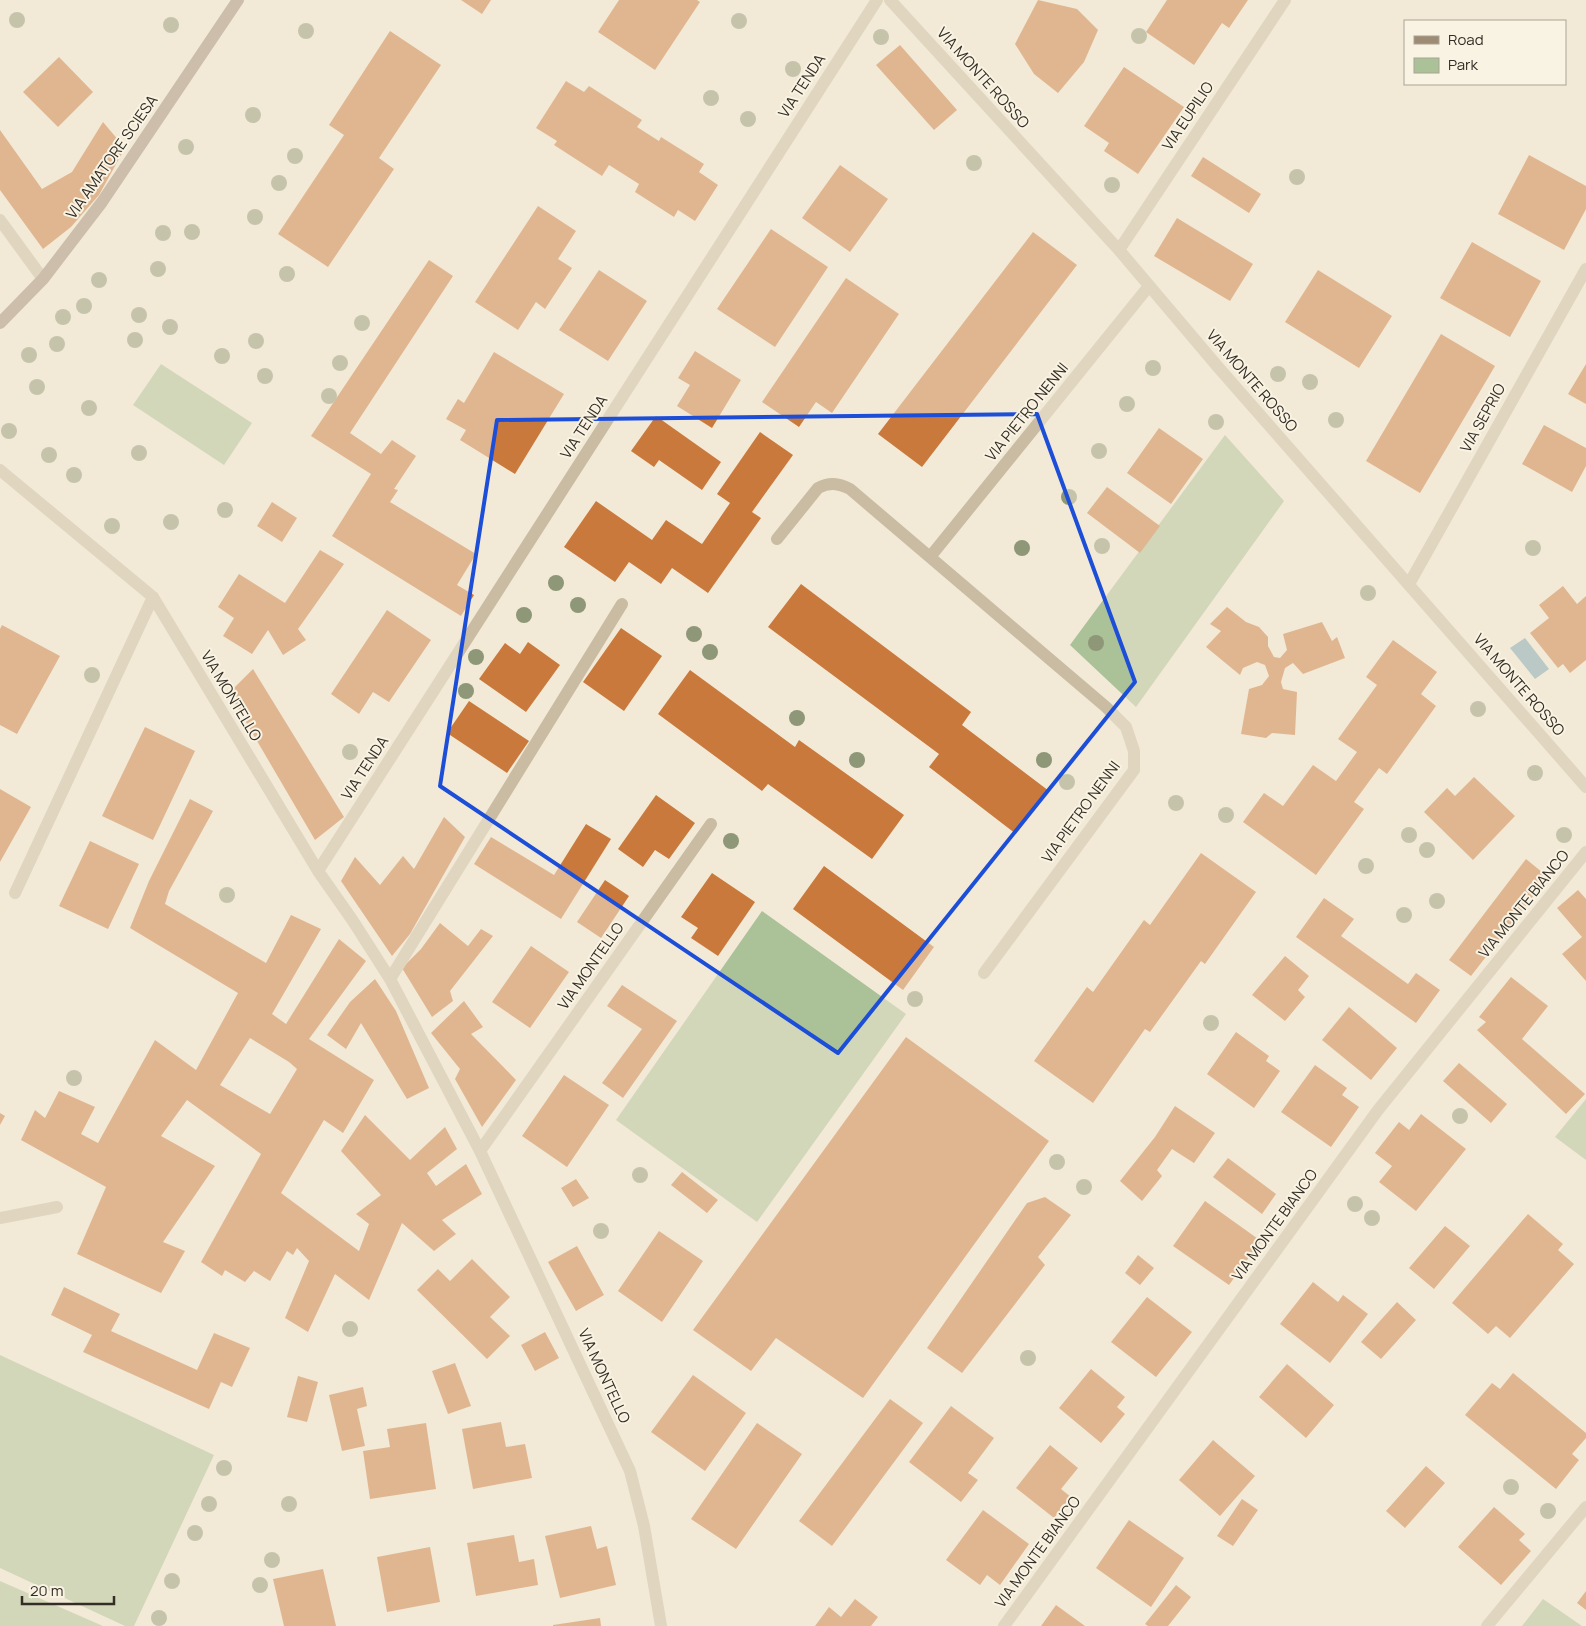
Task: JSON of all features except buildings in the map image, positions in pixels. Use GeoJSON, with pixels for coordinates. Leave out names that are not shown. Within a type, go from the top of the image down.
{"type":"FeatureCollection","features":[{"type":"Feature","properties":{"kind":"street","name":"VIA AMATORE SCIESA"},"geometry":{"type":"LineString","coordinates":[[0,323],[43,279],[102,202],[238,0]]}},
{"type":"Feature","properties":{"kind":"street","name":"VIA TENDA"},"geometry":{"type":"LineString","coordinates":[[318,871],[877,0]]}},
{"type":"Feature","properties":{"kind":"street","name":"VIA MONTE ROSSO"},"geometry":{"type":"LineString","coordinates":[[890,0],[1119,250],[1224,374],[1586,787]]}},
{"type":"Feature","properties":{"kind":"street","name":"VIA EUPILIO"},"geometry":{"type":"LineString","coordinates":[[1119,250],[1284,0]]}},
{"type":"Feature","properties":{"kind":"street"},"geometry":{"type":"LineString","coordinates":[[0,220],[43,279]]}},
{"type":"Feature","properties":{"kind":"street","name":"VIA SEPRIO"},"geometry":{"type":"LineString","coordinates":[[1409,584],[1586,269]]}},
{"type":"Feature","properties":{"kind":"street","name":"VIA PIETRO NENNI"},"geometry":{"type":"LineString","coordinates":[[930,557],[1149,286]]}},
{"type":"Feature","properties":{"kind":"street","name":"VIA MONTELLO"},"geometry":{"type":"LineString","coordinates":[[0,470],[152,597],[318,871],[354,921],[390,979],[480,1151],[630,1471],[644,1526],[661,1626]]}},
{"type":"Feature","properties":{"kind":"street","name":"VIA PIETRO NENNI"},"geometry":{"type":"LineString","coordinates":[[777,539],[818,488],[824,484],[833,483],[850,489],[1106,707],[1126,727],[1134,751],[1134,770],[984,973]]}},
{"type":"Feature","properties":{"kind":"street"},"geometry":{"type":"LineString","coordinates":[[15,893],[152,597]]}},
{"type":"Feature","properties":{"kind":"street"},"geometry":{"type":"LineString","coordinates":[[390,979],[622,604]]}},
{"type":"Feature","properties":{"kind":"street","name":"VIA MONTELLO"},"geometry":{"type":"LineString","coordinates":[[480,1151],[711,824]]}},
{"type":"Feature","properties":{"kind":"street","name":"VIA MONTE BIANCO"},"geometry":{"type":"LineString","coordinates":[[1004,1626],[1378,1110],[1586,852]]}},
{"type":"Feature","properties":{"kind":"street"},"geometry":{"type":"LineString","coordinates":[[0,1218],[56,1207]]}},
{"type":"Feature","properties":{"kind":"street"},"geometry":{"type":"LineString","coordinates":[[1487,1626],[1586,1507]]}},
{"type":"Feature","properties":{"kind":"highlighted area"},"geometry":{"type":"Polygon","coordinates":[[[1037,414],[1135,682],[838,1053],[440,786],[497,420],[1037,414]]]}},
{"type":"Feature","properties":{"kind":"green space"},"geometry":{"type":"Polygon","coordinates":[[[161,364],[252,423],[224,465],[133,405],[161,364]]]}},
{"type":"Feature","properties":{"kind":"green space"},"geometry":{"type":"Polygon","coordinates":[[[1225,435],[1284,501],[1136,707],[1070,645],[1225,435]]]}},
{"type":"Feature","properties":{"kind":"green space"},"geometry":{"type":"Polygon","coordinates":[[[762,911],[906,1014],[757,1222],[616,1120],[762,911]]]}},
{"type":"Feature","properties":{"kind":"green space"},"geometry":{"type":"Polygon","coordinates":[[[1586,1099],[1586,1160],[1555,1137],[1586,1099]]]}},
{"type":"Feature","properties":{"kind":"green space"},"geometry":{"type":"Polygon","coordinates":[[[0,1355],[214,1455],[134,1626],[125,1626],[0,1568],[0,1355]]]}},
{"type":"Feature","properties":{"kind":"green space"},"geometry":{"type":"Polygon","coordinates":[[[0,1581],[103,1626],[0,1626],[0,1581]]]}},
{"type":"Feature","properties":{"kind":"green space"},"geometry":{"type":"Polygon","coordinates":[[[1543,1599],[1582,1626],[1522,1626],[1543,1599]]]}},
{"type":"Feature","properties":{"kind":"water"},"geometry":{"type":"Polygon","coordinates":[[[1525,638],[1549,669],[1535,679],[1510,648],[1525,638]]]}}]}
